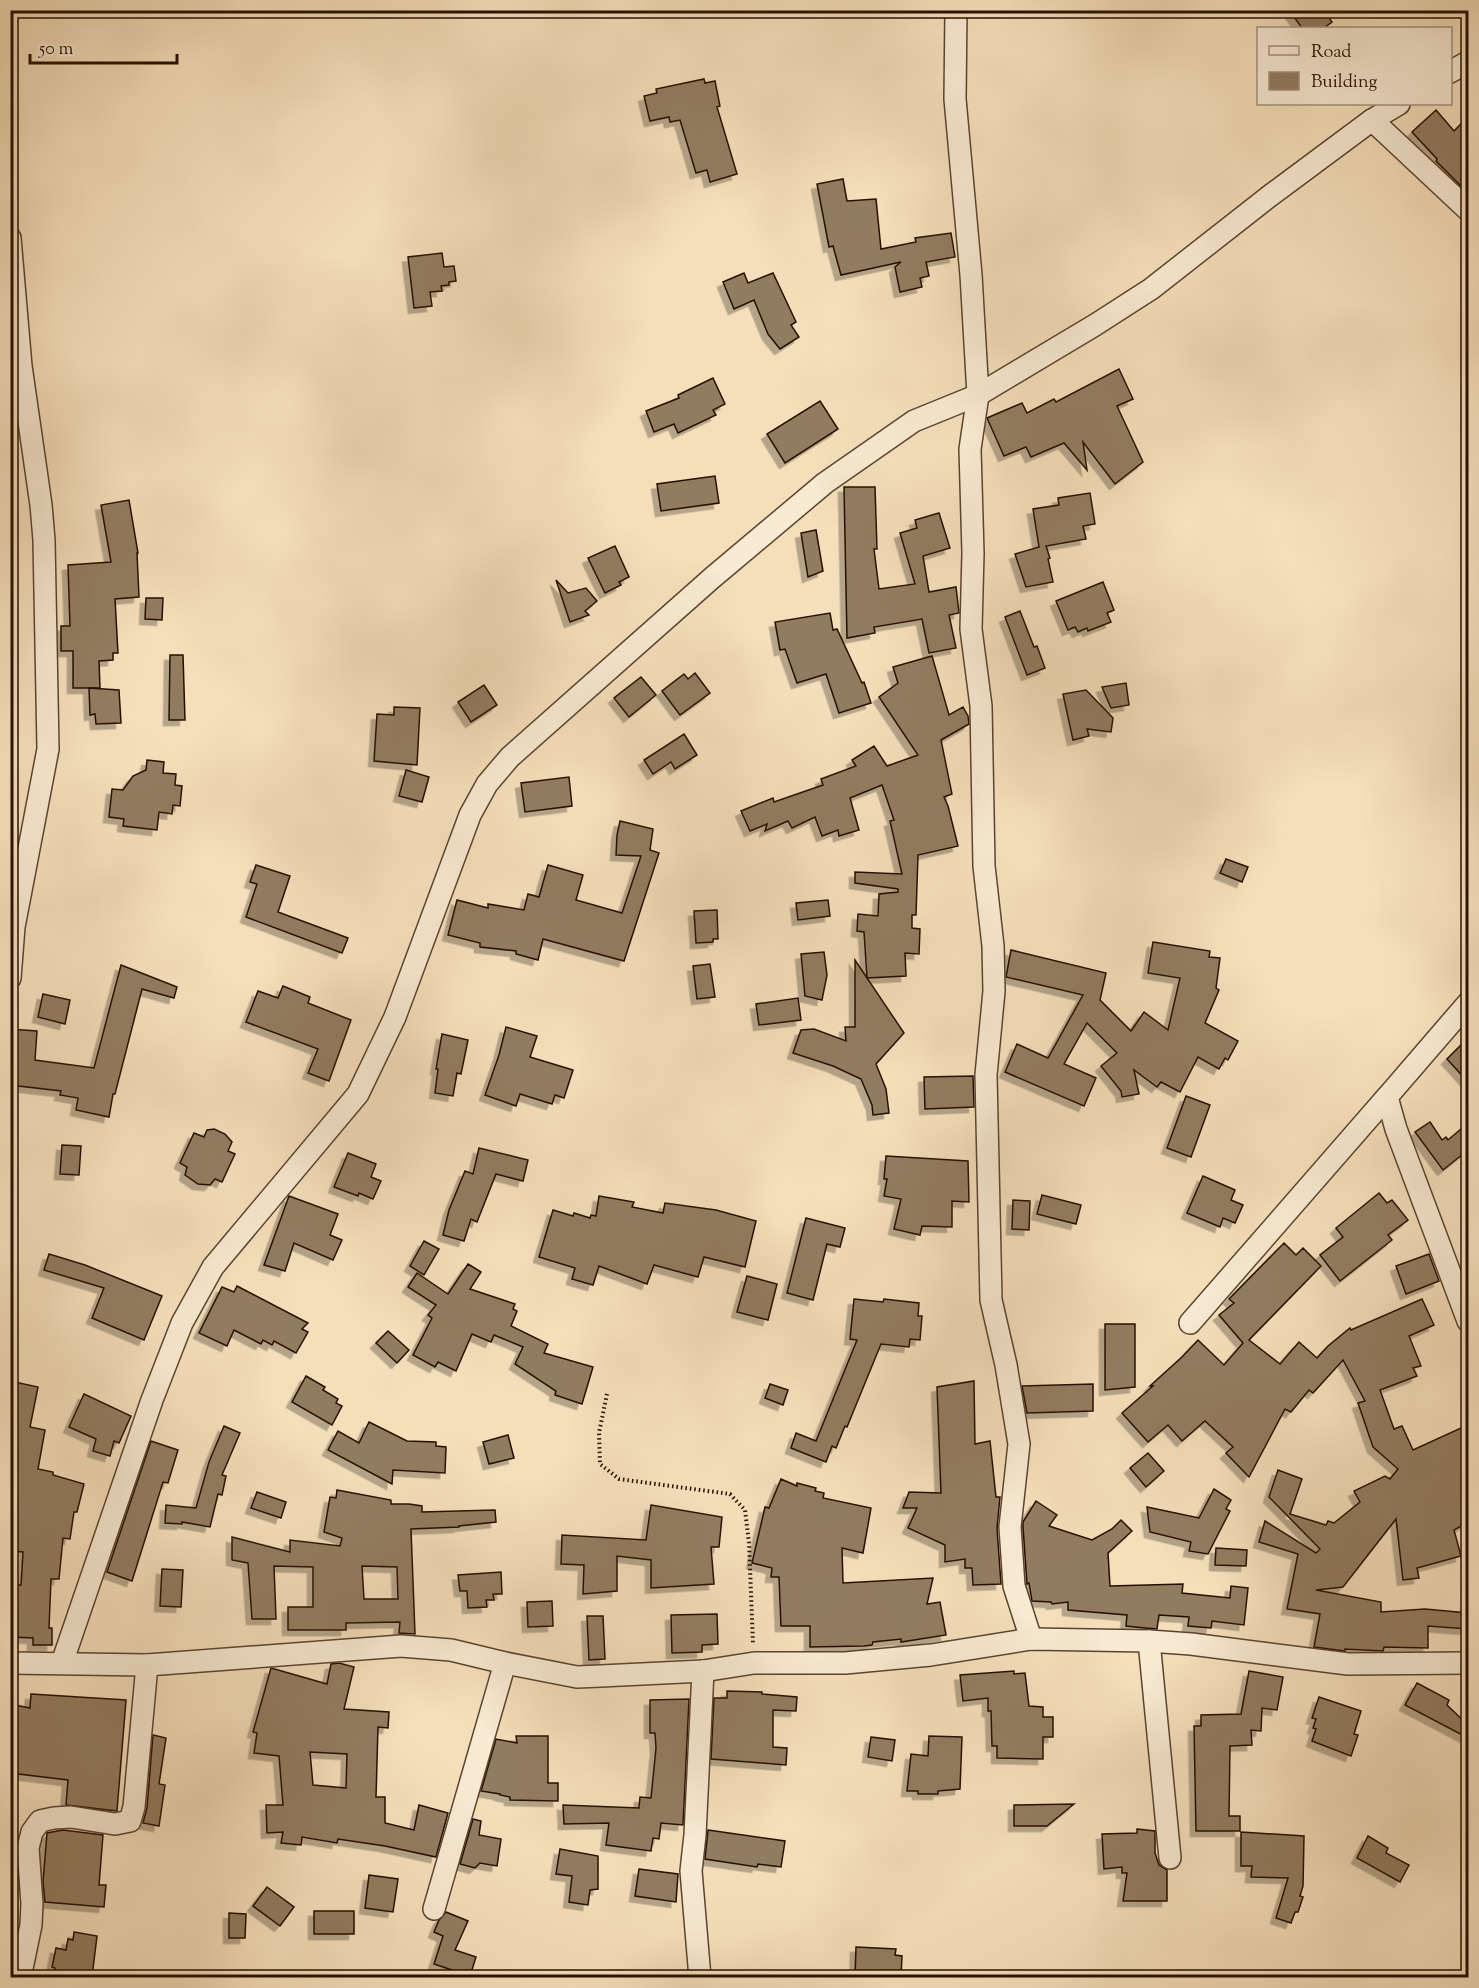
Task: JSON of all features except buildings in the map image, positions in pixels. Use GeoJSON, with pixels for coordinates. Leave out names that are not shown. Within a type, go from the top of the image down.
{"type":"FeatureCollection","features":[{"type":"Feature","properties":{"kind":"street"},"geometry":{"type":"LineString","coordinates":[[956,10],[955,99],[972,287],[978,395],[970,449],[973,553],[971,629],[981,706],[984,866],[993,946],[994,991],[986,1075],[991,1300],[1006,1365],[1019,1444],[1010,1527],[1014,1586],[1031,1639]]}},
{"type":"Feature","properties":{"kind":"street"},"geometry":{"type":"LineString","coordinates":[[1452,71],[1468,62]]}},
{"type":"Feature","properties":{"kind":"street"},"geometry":{"type":"LineString","coordinates":[[62,1663],[152,1400],[182,1323],[213,1267],[358,1094],[395,1017],[470,815],[487,784],[510,757],[711,578],[825,483],[914,421],[978,395],[1086,331],[1151,289],[1271,195],[1372,120],[1397,105]]}},
{"type":"Feature","properties":{"kind":"street"},"geometry":{"type":"LineString","coordinates":[[1372,120],[1468,210]]}},
{"type":"Feature","properties":{"kind":"street"},"geometry":{"type":"LineString","coordinates":[[10,238],[21,366],[44,540],[48,749],[14,927],[10,978]]}},
{"type":"Feature","properties":{"kind":"street"},"geometry":{"type":"LineString","coordinates":[[1190,1323],[1468,1005]]}},
{"type":"Feature","properties":{"kind":"street"},"geometry":{"type":"LineString","coordinates":[[1388,1098],[1396,1129],[1468,1321]]}},
{"type":"Feature","properties":{"kind":"street"},"geometry":{"type":"LineString","coordinates":[[10,1663],[147,1665],[401,1646],[451,1650],[577,1677],[703,1671],[753,1663],[844,1663],[931,1655],[1031,1639],[1191,1644],[1348,1664],[1468,1663]]}},
{"type":"Feature","properties":{"kind":"street"},"geometry":{"type":"LineString","coordinates":[[1149,1641],[1170,1858]]}},
{"type":"Feature","properties":{"kind":"street"},"geometry":{"type":"LineString","coordinates":[[434,1909],[505,1663]]}},
{"type":"Feature","properties":{"kind":"street"},"geometry":{"type":"LineString","coordinates":[[20,1977],[32,1925],[28,1848],[32,1832],[40,1821],[54,1818],[71,1817],[115,1824],[130,1821],[134,1807],[147,1665]]}},
{"type":"Feature","properties":{"kind":"street"},"geometry":{"type":"LineString","coordinates":[[700,1977],[691,1871],[695,1835],[703,1671]]}},
{"type":"Feature","properties":{"kind":"path"},"geometry":{"type":"LineString","coordinates":[[607,1394],[599,1433],[600,1464],[619,1479],[730,1494],[745,1510],[749,1543],[753,1663]]}}]}
